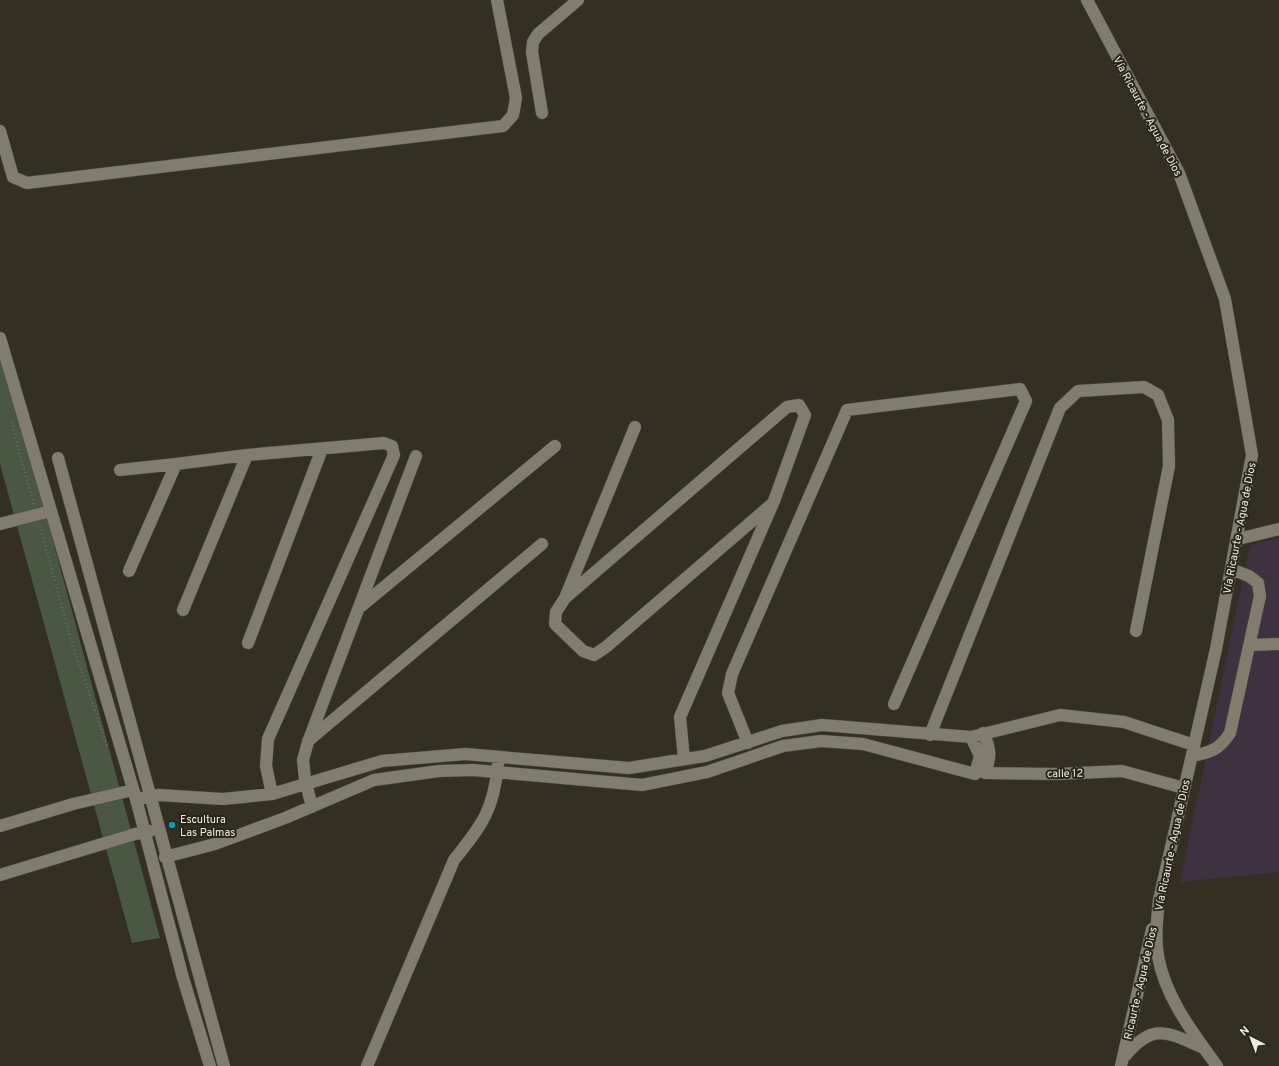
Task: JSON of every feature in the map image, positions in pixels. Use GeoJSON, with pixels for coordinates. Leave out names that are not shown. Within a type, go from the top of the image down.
{"type":"FeatureCollection","features":[{"type":"Feature","properties":{"kind":"street"},"geometry":{"type":"LineString","coordinates":[[0,131],[14,177],[27,183],[503,126],[513,115],[516,98],[497,0]]}},
{"type":"Feature","properties":{"kind":"street"},"geometry":{"type":"LineString","coordinates":[[542,113],[532,52],[533,42],[538,34],[578,0]]}},
{"type":"Feature","properties":{"kind":"street","name":"Vía Ricaurte - Agua de Dios"},"geometry":{"type":"LineString","coordinates":[[1087,0],[1179,173],[1225,299],[1252,455],[1238,539],[1216,649],[1159,900],[1157,939],[1163,974],[1172,997],[1217,1066]]}},
{"type":"Feature","properties":{"kind":"street"},"geometry":{"type":"LineString","coordinates":[[0,338],[134,794],[183,978],[210,1066]]}},
{"type":"Feature","properties":{"kind":"street"},"geometry":{"type":"LineString","coordinates":[[930,735],[1060,408],[1078,391],[1144,387],[1158,394],[1168,420],[1169,466],[1136,631]]}},
{"type":"Feature","properties":{"kind":"street"},"geometry":{"type":"LineString","coordinates":[[748,743],[728,693],[732,674],[846,410],[1020,389],[1026,401],[894,704]]}},
{"type":"Feature","properties":{"kind":"street"},"geometry":{"type":"LineString","coordinates":[[566,598],[786,408],[799,405],[805,415],[774,502],[680,717],[684,759]]}},
{"type":"Feature","properties":{"kind":"street"},"geometry":{"type":"LineString","coordinates":[[636,427],[566,598],[556,612],[555,624],[583,651],[594,655],[774,502]]}},
{"type":"Feature","properties":{"kind":"street"},"geometry":{"type":"LineString","coordinates":[[120,470],[247,455],[384,443],[392,446],[394,455],[268,739],[266,766],[272,794]]}},
{"type":"Feature","properties":{"kind":"street"},"geometry":{"type":"LineString","coordinates":[[359,608],[555,446]]}},
{"type":"Feature","properties":{"kind":"street"},"geometry":{"type":"LineString","coordinates":[[248,643],[322,449]]}},
{"type":"Feature","properties":{"kind":"street"},"geometry":{"type":"LineString","coordinates":[[182,610],[247,455]]}},
{"type":"Feature","properties":{"kind":"street"},"geometry":{"type":"LineString","coordinates":[[312,807],[306,784],[303,760],[308,742],[416,456]]}},
{"type":"Feature","properties":{"kind":"street"},"geometry":{"type":"LineString","coordinates":[[58,458],[150,795],[165,857],[224,1066]]}},
{"type":"Feature","properties":{"kind":"street"},"geometry":{"type":"LineString","coordinates":[[129,571],[176,464]]}},
{"type":"Feature","properties":{"kind":"street"},"geometry":{"type":"LineString","coordinates":[[0,524],[37,515],[49,505],[68,494]]}},
{"type":"Feature","properties":{"kind":"street"},"geometry":{"type":"LineString","coordinates":[[1238,539],[1279,529]]}},
{"type":"Feature","properties":{"kind":"street"},"geometry":{"type":"LineString","coordinates":[[308,742],[542,544]]}},
{"type":"Feature","properties":{"kind":"street"},"geometry":{"type":"LineString","coordinates":[[0,826],[73,804],[134,794],[224,798],[272,794],[382,761],[465,754],[499,755],[629,768],[705,756],[782,731],[822,725],[930,735],[971,737],[1060,714],[1124,722],[1193,751],[1209,752],[1222,745],[1230,733],[1260,596],[1258,583],[1249,576],[1231,569]]}},
{"type":"Feature","properties":{"kind":"street"},"geometry":{"type":"LineString","coordinates":[[1250,644],[1279,644]]}},
{"type":"Feature","properties":{"kind":"street"},"geometry":{"type":"LineString","coordinates":[[782,731],[783,746]]}},
{"type":"Feature","properties":{"kind":"street","name":"calle 12"},"geometry":{"type":"LineString","coordinates":[[982,733],[987,742],[990,759],[985,773],[1057,774],[1122,771],[1184,788]]}},
{"type":"Feature","properties":{"kind":"street"},"geometry":{"type":"LineString","coordinates":[[165,857],[215,844],[312,807],[374,780],[439,771],[473,770],[642,785],[707,772],[783,746],[821,741],[863,744],[975,774],[980,756],[971,737]]}},
{"type":"Feature","properties":{"kind":"street"},"geometry":{"type":"LineString","coordinates":[[367,1066],[454,860],[486,817],[490,807],[498,772],[499,755]]}},
{"type":"Feature","properties":{"kind":"street"},"geometry":{"type":"LineString","coordinates":[[705,756],[707,772]]}},
{"type":"Feature","properties":{"kind":"street"},"geometry":{"type":"LineString","coordinates":[[0,875],[143,832],[158,829]]}},
{"type":"Feature","properties":{"kind":"street","name":"Ricaurte - Agua de Dios"},"geometry":{"type":"LineString","coordinates":[[1122,1062],[1159,900]]}},
{"type":"Feature","properties":{"kind":"street"},"geometry":{"type":"LineString","coordinates":[[1122,1062],[1137,1041],[1152,1033],[1170,1034],[1204,1048]]}},
{"type":"Feature","properties":{"kind":"path"},"geometry":{"type":"LineString","coordinates":[[10,416],[71,640],[108,748]]}},
{"type":"Feature","properties":{"kind":"shaded area"},"geometry":{"type":"Polygon","coordinates":[[[1279,538],[1279,872],[1180,882],[1250,545],[1279,538]]]}},
{"type":"Feature","properties":{"kind":"green space"},"geometry":{"type":"Polygon","coordinates":[[[0,344],[160,938],[132,943],[0,464],[0,344]]]}},
{"type":"Feature","properties":{"kind":"place","name":"Escultura Las Palmas"},"geometry":{"type":"Point","coordinates":[172,825]}}]}
